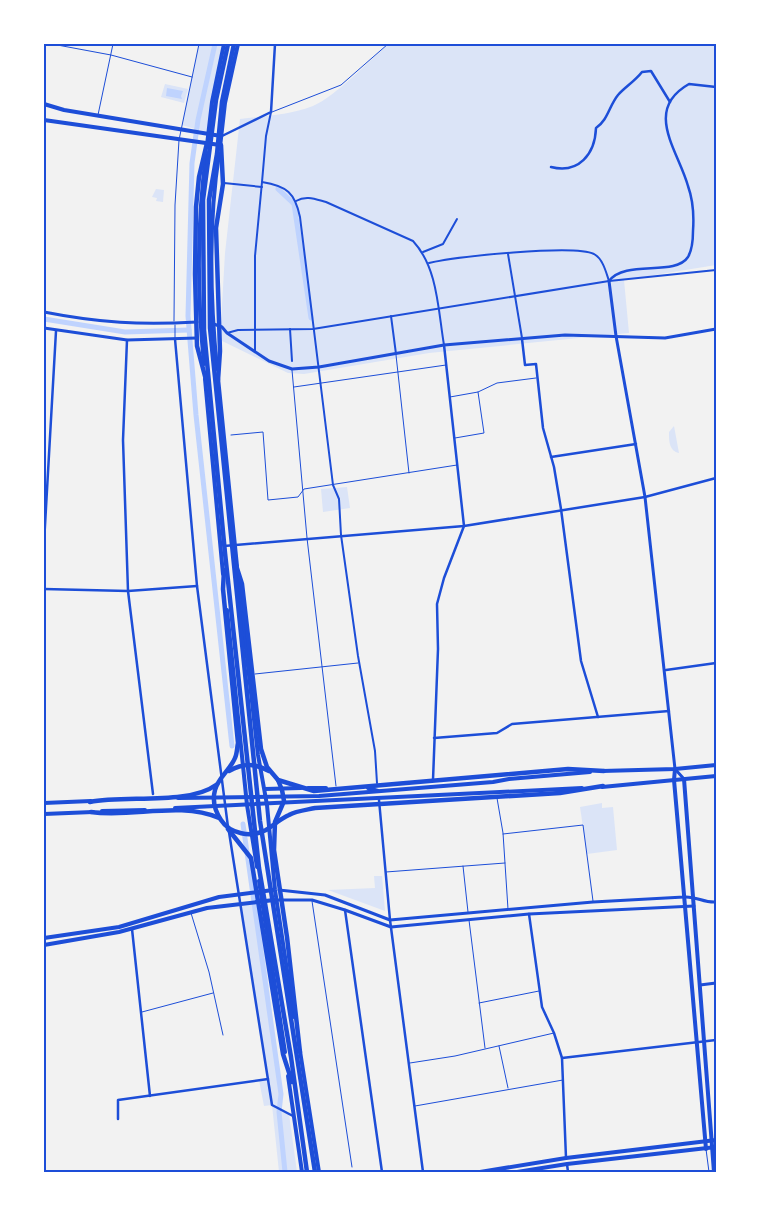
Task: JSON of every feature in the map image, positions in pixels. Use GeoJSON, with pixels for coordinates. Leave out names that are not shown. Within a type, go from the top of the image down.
{"type":"FeatureCollection","features":[{"type":"Feature","properties":{"kind":"highway"},"geometry":{"type":"LineString","coordinates":[[228,44],[216,100],[203,200],[204,330],[224,553],[259,868],[307,1172]]}},
{"type":"Feature","properties":{"kind":"highway"},"geometry":{"type":"LineString","coordinates":[[234,44],[222,102],[217,154],[208,200],[210,328],[232,551],[267,868],[317,1172]]}},
{"type":"Feature","properties":{"kind":"highway"},"geometry":{"type":"LineString","coordinates":[[207,143],[199,178],[196,207],[195,274],[198,346],[210,392]]}},
{"type":"Feature","properties":{"kind":"highway"},"geometry":{"type":"LineString","coordinates":[[217,392],[220,351],[216,228],[223,184],[221,145]]}},
{"type":"Feature","properties":{"kind":"highway"},"geometry":{"type":"LineString","coordinates":[[232,551],[242,584],[261,749],[270,771],[278,780],[284,801],[275,822],[274,850],[296,1002],[304,1091]]}},
{"type":"Feature","properties":{"kind":"highway"},"geometry":{"type":"LineString","coordinates":[[90,802],[105,799],[192,796],[208,791],[218,783],[236,758],[238,743],[223,589],[224,553]]}},
{"type":"Feature","properties":{"kind":"highway"},"geometry":{"type":"LineString","coordinates":[[227,772],[237,766],[248,764],[260,766],[270,771]]}},
{"type":"Feature","properties":{"kind":"highway"},"geometry":{"type":"LineString","coordinates":[[278,780],[314,791],[568,769],[604,770]]}},
{"type":"Feature","properties":{"kind":"highway"},"geometry":{"type":"LineString","coordinates":[[218,783],[214,802],[221,820],[251,858],[283,1054],[295,1090]]}},
{"type":"Feature","properties":{"kind":"highway"},"geometry":{"type":"LineString","coordinates":[[91,812],[107,814],[194,811],[221,820],[232,830],[243,834],[260,832],[290,814],[315,808],[560,793],[603,786]]}},
{"type":"Feature","properties":{"kind":"main road"},"geometry":{"type":"LineString","coordinates":[[224,44],[208,134],[200,202],[201,338],[220,546],[258,891],[302,1172]]}},
{"type":"Feature","properties":{"kind":"main road"},"geometry":{"type":"LineString","coordinates":[[238,44],[225,103],[221,145],[212,199],[214,336],[249,675],[267,805],[275,890],[317,1172]]}},
{"type":"Feature","properties":{"kind":"main road"},"geometry":{"type":"LineString","coordinates":[[44,104],[98,116],[222,136]]}},
{"type":"Feature","properties":{"kind":"main road"},"geometry":{"type":"LineString","coordinates":[[44,122],[221,145]]}},
{"type":"Feature","properties":{"kind":"main road"},"geometry":{"type":"LineString","coordinates":[[44,803],[266,797],[378,791],[604,770],[675,769],[716,765]]}},
{"type":"Feature","properties":{"kind":"main road"},"geometry":{"type":"LineString","coordinates":[[675,769],[674,780],[706,1148]]}},
{"type":"Feature","properties":{"kind":"main road"},"geometry":{"type":"LineString","coordinates":[[44,814],[379,800],[603,786],[716,776]]}},
{"type":"Feature","properties":{"kind":"main road"},"geometry":{"type":"LineString","coordinates":[[684,779],[703,1041],[714,1141],[714,1172]]}},
{"type":"Feature","properties":{"kind":"main road"},"geometry":{"type":"LineString","coordinates":[[265,789],[372,788],[378,791]]}},
{"type":"Feature","properties":{"kind":"main road"},"geometry":{"type":"LineString","coordinates":[[44,938],[119,927],[204,900],[242,893],[275,890]]}},
{"type":"Feature","properties":{"kind":"main road"},"geometry":{"type":"LineString","coordinates":[[44,945],[132,929],[191,912],[243,902],[277,900]]}},
{"type":"Feature","properties":{"kind":"main road"},"geometry":{"type":"LineString","coordinates":[[480,1172],[566,1158],[714,1141]]}},
{"type":"Feature","properties":{"kind":"main road"},"geometry":{"type":"LineString","coordinates":[[517,1172],[567,1164],[714,1147]]}},
{"type":"Feature","properties":{"kind":"street"},"geometry":{"type":"LineString","coordinates":[[255,352],[255,256],[266,136],[271,112],[275,44]]}},
{"type":"Feature","properties":{"kind":"street"},"geometry":{"type":"LineString","coordinates":[[551,167],[572,167],[589,155],[595,143],[596,128],[606,117],[607,110],[619,94],[630,86],[642,72],[651,71],[670,102]]}},
{"type":"Feature","properties":{"kind":"street"},"geometry":{"type":"LineString","coordinates":[[609,280],[618,273],[682,263],[686,260],[691,250],[693,211],[689,186],[666,125],[665,110],[670,102],[689,84],[716,86]]}},
{"type":"Feature","properties":{"kind":"street"},"geometry":{"type":"LineString","coordinates":[[222,136],[271,112]]}},
{"type":"Feature","properties":{"kind":"street"},"geometry":{"type":"LineString","coordinates":[[262,182],[276,184],[288,191],[296,201],[312,301],[313,329],[322,384],[333,485],[339,498],[341,535],[359,663],[375,751],[377,783]]}},
{"type":"Feature","properties":{"kind":"street"},"geometry":{"type":"LineString","coordinates":[[223,184],[262,187]]}},
{"type":"Feature","properties":{"kind":"street"},"geometry":{"type":"LineString","coordinates":[[296,201],[302,198],[311,198],[345,209],[400,234],[413,242],[423,252],[434,284],[444,345],[464,526],[444,578],[438,604],[433,780]]}},
{"type":"Feature","properties":{"kind":"street"},"geometry":{"type":"LineString","coordinates":[[423,252],[443,244],[457,219]]}},
{"type":"Feature","properties":{"kind":"street"},"geometry":{"type":"LineString","coordinates":[[428,264],[508,253],[568,250],[594,254],[601,261],[609,280],[616,336],[645,497],[666,670],[675,769],[684,779]]}},
{"type":"Feature","properties":{"kind":"street"},"geometry":{"type":"LineString","coordinates":[[508,253],[525,365],[536,364],[543,428],[561,508],[581,661],[598,717]]}},
{"type":"Feature","properties":{"kind":"street"},"geometry":{"type":"LineString","coordinates":[[44,328],[127,340],[201,338],[255,329],[313,329],[609,280],[716,270]]}},
{"type":"Feature","properties":{"kind":"street"},"geometry":{"type":"LineString","coordinates":[[44,312],[115,324],[214,323],[269,361],[292,369],[319,367],[444,345],[522,338],[616,336],[665,338],[716,329],[716,339]]}},
{"type":"Feature","properties":{"kind":"street"},"geometry":{"type":"LineString","coordinates":[[391,316],[396,354]]}},
{"type":"Feature","properties":{"kind":"street"},"geometry":{"type":"LineString","coordinates":[[290,329],[292,361]]}},
{"type":"Feature","properties":{"kind":"street"},"geometry":{"type":"LineString","coordinates":[[44,543],[46,467],[56,331]]}},
{"type":"Feature","properties":{"kind":"street"},"geometry":{"type":"LineString","coordinates":[[177,339],[197,586],[224,806],[242,893],[272,1105],[294,1116]]}},
{"type":"Feature","properties":{"kind":"street"},"geometry":{"type":"LineString","coordinates":[[127,340],[123,440],[128,591],[153,794]]}},
{"type":"Feature","properties":{"kind":"street"},"geometry":{"type":"LineString","coordinates":[[551,457],[636,444]]}},
{"type":"Feature","properties":{"kind":"street"},"geometry":{"type":"LineString","coordinates":[[220,546],[464,526],[561,508],[645,497],[716,478]]}},
{"type":"Feature","properties":{"kind":"street"},"geometry":{"type":"LineString","coordinates":[[44,589],[128,591],[197,586]]}},
{"type":"Feature","properties":{"kind":"street"},"geometry":{"type":"LineString","coordinates":[[666,670],[716,663]]}},
{"type":"Feature","properties":{"kind":"street"},"geometry":{"type":"LineString","coordinates":[[434,738],[497,733],[512,724],[670,711]]}},
{"type":"Feature","properties":{"kind":"street"},"geometry":{"type":"LineString","coordinates":[[379,800],[390,920],[423,1172]]}},
{"type":"Feature","properties":{"kind":"street"},"geometry":{"type":"LineString","coordinates":[[275,890],[325,894],[390,920],[593,902],[693,896],[707,903],[716,902]]}},
{"type":"Feature","properties":{"kind":"street"},"geometry":{"type":"LineString","coordinates":[[277,900],[312,900],[391,927],[529,914],[694,906]]}},
{"type":"Feature","properties":{"kind":"street"},"geometry":{"type":"LineString","coordinates":[[345,910],[382,1172]]}},
{"type":"Feature","properties":{"kind":"street"},"geometry":{"type":"LineString","coordinates":[[529,914],[542,1007],[554,1033],[562,1058],[568,1172]]}},
{"type":"Feature","properties":{"kind":"street"},"geometry":{"type":"LineString","coordinates":[[132,929],[150,1096]]}},
{"type":"Feature","properties":{"kind":"street"},"geometry":{"type":"LineString","coordinates":[[700,985],[716,984]]}},
{"type":"Feature","properties":{"kind":"street"},"geometry":{"type":"LineString","coordinates":[[562,1058],[716,1040]]}},
{"type":"Feature","properties":{"kind":"street"},"geometry":{"type":"LineString","coordinates":[[118,1119],[118,1100],[268,1079]]}},
{"type":"Feature","properties":{"kind":"lane"},"geometry":{"type":"LineString","coordinates":[[52,44],[111,55],[193,77]]}},
{"type":"Feature","properties":{"kind":"lane"},"geometry":{"type":"LineString","coordinates":[[98,116],[113,44]]}},
{"type":"Feature","properties":{"kind":"lane"},"geometry":{"type":"LineString","coordinates":[[177,339],[175,204],[179,140],[199,44]]}},
{"type":"Feature","properties":{"kind":"lane"},"geometry":{"type":"LineString","coordinates":[[271,112],[341,85],[388,44]]}},
{"type":"Feature","properties":{"kind":"lane"},"geometry":{"type":"LineString","coordinates":[[396,354],[409,473]]}},
{"type":"Feature","properties":{"kind":"lane"},"geometry":{"type":"LineString","coordinates":[[294,387],[446,365]]}},
{"type":"Feature","properties":{"kind":"lane"},"geometry":{"type":"LineString","coordinates":[[292,369],[307,538],[336,786]]}},
{"type":"Feature","properties":{"kind":"lane"},"geometry":{"type":"LineString","coordinates":[[450,398],[478,392],[497,383],[537,378]]}},
{"type":"Feature","properties":{"kind":"lane"},"geometry":{"type":"LineString","coordinates":[[454,438],[484,433],[478,392]]}},
{"type":"Feature","properties":{"kind":"lane"},"geometry":{"type":"LineString","coordinates":[[231,434],[263,432],[268,500],[298,498],[304,489],[457,465]]}},
{"type":"Feature","properties":{"kind":"lane"},"geometry":{"type":"LineString","coordinates":[[249,675],[359,663]]}},
{"type":"Feature","properties":{"kind":"lane"},"geometry":{"type":"LineString","coordinates":[[496,793],[503,834],[508,910]]}},
{"type":"Feature","properties":{"kind":"lane"},"geometry":{"type":"LineString","coordinates":[[503,834],[583,825],[593,902]]}},
{"type":"Feature","properties":{"kind":"lane"},"geometry":{"type":"LineString","coordinates":[[386,872],[505,863]]}},
{"type":"Feature","properties":{"kind":"lane"},"geometry":{"type":"LineString","coordinates":[[463,866],[468,913]]}},
{"type":"Feature","properties":{"kind":"lane"},"geometry":{"type":"LineString","coordinates":[[312,900],[352,1167]]}},
{"type":"Feature","properties":{"kind":"lane"},"geometry":{"type":"LineString","coordinates":[[191,912],[214,992],[223,1035]]}},
{"type":"Feature","properties":{"kind":"lane"},"geometry":{"type":"LineString","coordinates":[[469,919],[485,1048]]}},
{"type":"Feature","properties":{"kind":"lane"},"geometry":{"type":"LineString","coordinates":[[479,1003],[540,991]]}},
{"type":"Feature","properties":{"kind":"lane"},"geometry":{"type":"LineString","coordinates":[[142,1012],[214,992]]}},
{"type":"Feature","properties":{"kind":"lane"},"geometry":{"type":"LineString","coordinates":[[410,1063],[454,1056],[554,1033]]}},
{"type":"Feature","properties":{"kind":"lane"},"geometry":{"type":"LineString","coordinates":[[499,1045],[508,1089]]}},
{"type":"Feature","properties":{"kind":"lane"},"geometry":{"type":"LineString","coordinates":[[415,1106],[563,1080]]}},
{"type":"Feature","properties":{"kind":"lane"},"geometry":{"type":"LineString","coordinates":[[706,1148],[709,1172]]}},
{"type":"Feature","properties":{"kind":"shaded area"},"geometry":{"type":"Polygon","coordinates":[[[199,44],[214,44],[195,129],[182,125],[199,44]]]}},
{"type":"Feature","properties":{"kind":"shaded area"},"geometry":{"type":"Polygon","coordinates":[[[217,44],[222,44],[207,132],[198,129],[217,44]]]}},
{"type":"Feature","properties":{"kind":"shaded area"},"geometry":{"type":"Polygon","coordinates":[[[388,44],[716,44],[716,265],[624,280],[629,333],[429,353],[304,374],[288,373],[220,340],[225,253],[240,119],[286,113],[313,106],[342,86],[388,44]]]}},
{"type":"Feature","properties":{"kind":"shaded area"},"geometry":{"type":"Polygon","coordinates":[[[165,84],[188,89],[184,103],[161,97],[165,84]]]}},
{"type":"Feature","properties":{"kind":"shaded area"},"geometry":{"type":"Polygon","coordinates":[[[156,189],[164,190],[163,202],[156,201],[157,198],[152,197],[156,189]]]}},
{"type":"Feature","properties":{"kind":"shaded area"},"geometry":{"type":"Polygon","coordinates":[[[674,426],[679,453],[671,448],[669,432],[674,426]]]}},
{"type":"Feature","properties":{"kind":"shaded area"},"geometry":{"type":"Polygon","coordinates":[[[347,487],[350,508],[323,512],[321,489],[347,487]]]}},
{"type":"Feature","properties":{"kind":"shaded area"},"geometry":{"type":"Polygon","coordinates":[[[602,803],[602,808],[613,807],[617,850],[587,854],[580,807],[602,803]]]}},
{"type":"Feature","properties":{"kind":"shaded area"},"geometry":{"type":"Polygon","coordinates":[[[374,876],[382,876],[385,911],[328,890],[375,888],[374,876]]]}},
{"type":"Feature","properties":{"kind":"shaded area"},"geometry":{"type":"Polygon","coordinates":[[[259,902],[281,1094],[277,1107],[289,1114],[297,1172],[279,1172],[272,1105],[264,1106],[259,1080],[268,1079],[241,903],[259,902]]]}},
{"type":"Feature","properties":{"kind":"water"},"geometry":{"type":"Polygon","coordinates":[[[167,88],[183,91],[182,99],[166,96],[167,88]]]}},
{"type":"Feature","properties":{"kind":"waterway"},"geometry":{"type":"LineString","coordinates":[[215,44],[198,120],[192,163],[188,316],[196,415],[232,746]]}},
{"type":"Feature","properties":{"kind":"waterway"},"geometry":{"type":"LineString","coordinates":[[278,189],[294,204],[311,318]]}},
{"type":"Feature","properties":{"kind":"waterway"},"geometry":{"type":"LineString","coordinates":[[44,319],[125,332],[189,330]]}},
{"type":"Feature","properties":{"kind":"waterway"},"geometry":{"type":"LineString","coordinates":[[243,824],[281,1094],[279,1112],[285,1172]]}}]}
